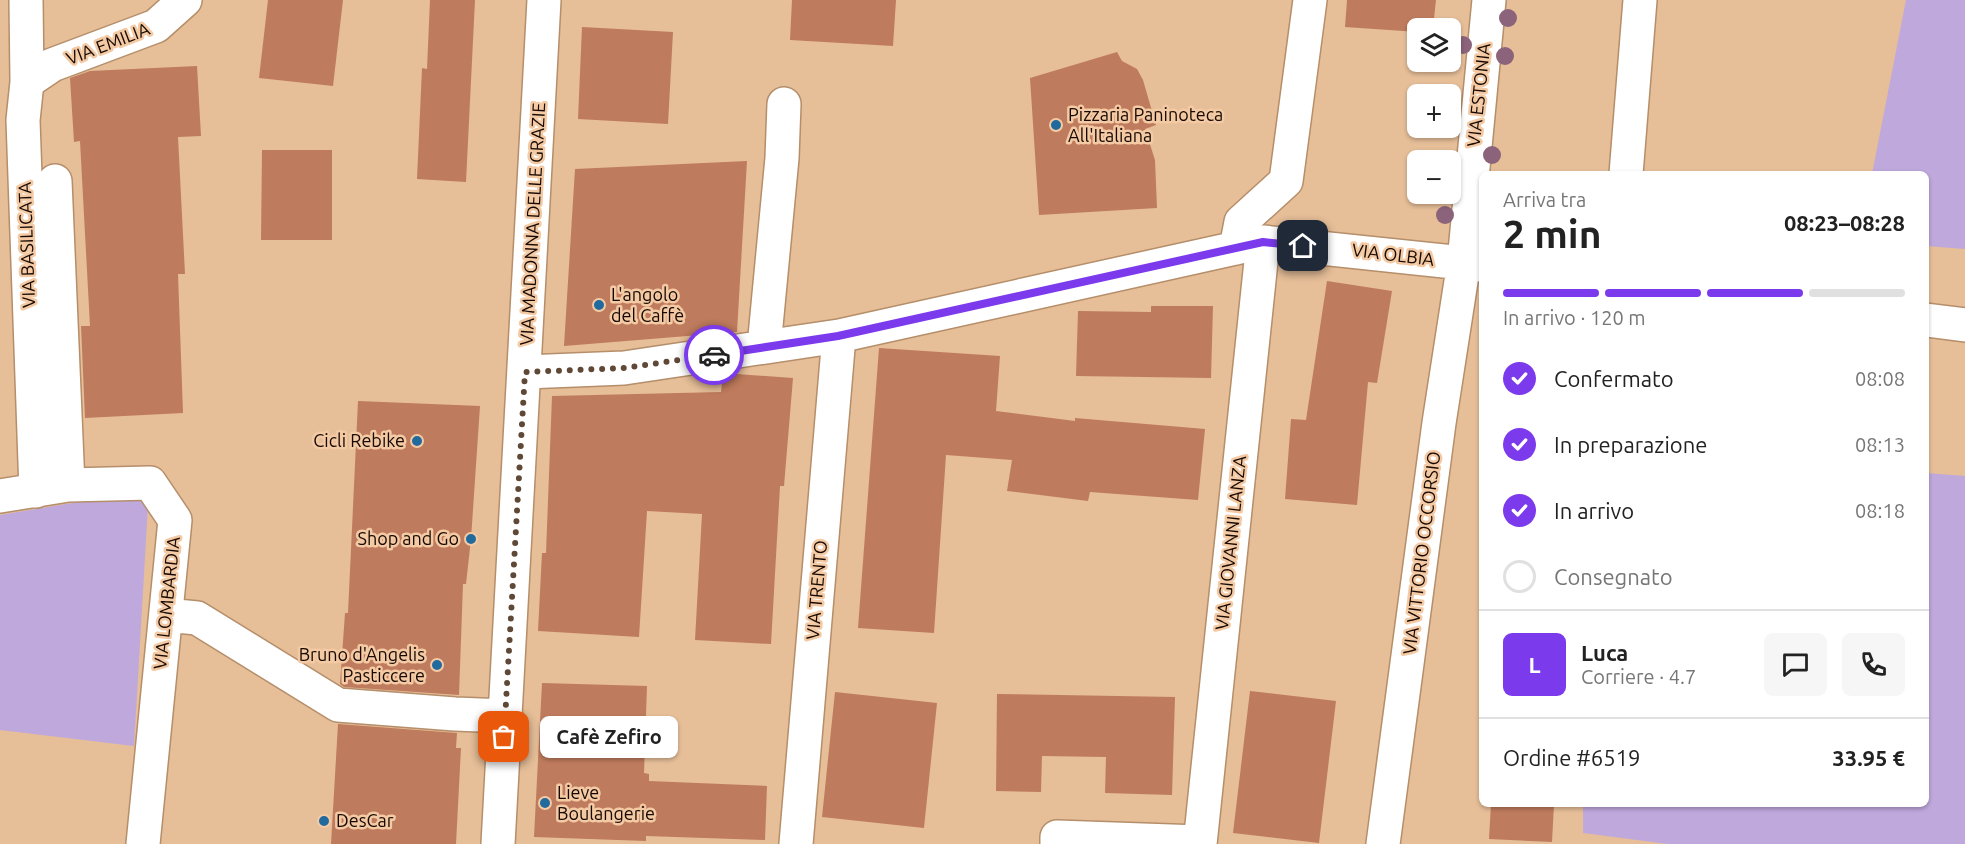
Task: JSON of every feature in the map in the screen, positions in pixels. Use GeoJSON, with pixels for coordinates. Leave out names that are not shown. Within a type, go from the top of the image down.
{"type":"FeatureCollection","features":[{"type":"Feature","properties":{"kind":"street","name":"VIA BASILICATA"},"geometry":{"type":"LineString","coordinates":[[26,0],[27,81],[11,119],[36,490]]}},
{"type":"Feature","properties":{"kind":"street","name":"VIA EMILIA"},"geometry":{"type":"LineString","coordinates":[[27,81],[51,65],[185,0]]}},
{"type":"Feature","properties":{"kind":"street","name":"VIA MADONNA DELLE GRAZIE"},"geometry":{"type":"LineString","coordinates":[[498,844],[544,0]]}},
{"type":"Feature","properties":{"kind":"street","name":"VIA GIOVANNI LANZA"},"geometry":{"type":"LineString","coordinates":[[1200,843],[1250,245],[1241,222],[1286,181],[1310,0]]}},
{"type":"Feature","properties":{"kind":"street","name":"VIA ESTONIA"},"geometry":{"type":"LineString","coordinates":[[1473,264],[1489,0]]}},
{"type":"Feature","properties":{"kind":"street"},"geometry":{"type":"LineString","coordinates":[[1626,171],[1640,0]]}},
{"type":"Feature","properties":{"kind":"street"},"geometry":{"type":"LineString","coordinates":[[764,347],[790,158],[784,104]]}},
{"type":"Feature","properties":{"kind":"street"},"geometry":{"type":"LineString","coordinates":[[55,181],[68,485]]}},
{"type":"Feature","properties":{"kind":"street","name":"VIA OLBIA"},"geometry":{"type":"LineString","coordinates":[[525,372],[624,368],[838,336],[1250,245],[1473,264]]}},
{"type":"Feature","properties":{"kind":"street","name":"VIA VITTORIO OCCORSIO"},"geometry":{"type":"LineString","coordinates":[[1383,844],[1438,423],[1473,264]]}},
{"type":"Feature","properties":{"kind":"street"},"geometry":{"type":"LineString","coordinates":[[1929,320],[1965,325]]}},
{"type":"Feature","properties":{"kind":"street","name":"VIA TRENTO"},"geometry":{"type":"LineString","coordinates":[[796,844],[838,336]]}},
{"type":"Feature","properties":{"kind":"street","name":"VIA LOMBARDIA"},"geometry":{"type":"LineString","coordinates":[[0,496],[68,485],[150,483],[175,520],[143,844]]}},
{"type":"Feature","properties":{"kind":"street"},"geometry":{"type":"LineString","coordinates":[[166,615],[197,618],[338,705],[506,716]]}},
{"type":"Feature","properties":{"kind":"street"},"geometry":{"type":"LineString","coordinates":[[1057,844],[1057,837],[1200,843]]}},
{"type":"Feature","properties":{"kind":"shaded area"},"geometry":{"type":"Polygon","coordinates":[[[1906,0],[1965,0],[1965,249],[1929,246],[1929,171],[1873,171],[1906,0]]]}},
{"type":"Feature","properties":{"kind":"shaded area"},"geometry":{"type":"Polygon","coordinates":[[[1929,473],[1965,476],[1965,844],[1668,844],[1583,833],[1583,807],[1929,807],[1929,473]]]}},
{"type":"Feature","properties":{"kind":"shaded area"},"geometry":{"type":"Polygon","coordinates":[[[133,493],[148,505],[134,746],[0,730],[0,515],[133,493]]]}},
{"type":"Feature","properties":{"kind":"building"},"geometry":{"type":"Polygon","coordinates":[[[268,0],[343,0],[333,86],[259,78],[268,0]]]}},
{"type":"Feature","properties":{"kind":"building"},"geometry":{"type":"Polygon","coordinates":[[[430,0],[475,0],[466,182],[417,179],[422,68],[427,69],[430,0]]]}},
{"type":"Feature","properties":{"kind":"building"},"geometry":{"type":"Polygon","coordinates":[[[792,0],[896,0],[893,46],[790,40],[792,0]]]}},
{"type":"Feature","properties":{"kind":"building"},"geometry":{"type":"Polygon","coordinates":[[[1347,0],[1436,0],[1434,18],[1407,18],[1407,31],[1345,27],[1347,0]]]}},
{"type":"Feature","properties":{"kind":"building"},"geometry":{"type":"Polygon","coordinates":[[[582,27],[673,32],[668,124],[578,119],[582,27]]]}},
{"type":"Feature","properties":{"kind":"building"},"geometry":{"type":"Polygon","coordinates":[[[1117,52],[1122,61],[1137,69],[1143,80],[1156,125],[1145,129],[1155,160],[1157,208],[1039,215],[1030,78],[1117,52]]]}},
{"type":"Feature","properties":{"kind":"building"},"geometry":{"type":"Polygon","coordinates":[[[197,66],[201,136],[178,137],[185,274],[178,274],[183,413],[85,418],[81,326],[90,326],[80,141],[74,142],[70,78],[90,71],[197,66]]]}},
{"type":"Feature","properties":{"kind":"building"},"geometry":{"type":"Polygon","coordinates":[[[262,150],[332,150],[332,240],[261,240],[262,150]]]}},
{"type":"Feature","properties":{"kind":"building"},"geometry":{"type":"Polygon","coordinates":[[[747,161],[737,332],[564,346],[575,169],[747,161]]]}},
{"type":"Feature","properties":{"kind":"building"},"geometry":{"type":"Polygon","coordinates":[[[1327,281],[1392,291],[1377,383],[1368,382],[1357,505],[1285,499],[1291,419],[1306,420],[1327,281]]]}},
{"type":"Feature","properties":{"kind":"building"},"geometry":{"type":"Polygon","coordinates":[[[1151,306],[1213,306],[1211,378],[1076,376],[1078,311],[1151,312],[1151,306]]]}},
{"type":"Feature","properties":{"kind":"building"},"geometry":{"type":"Polygon","coordinates":[[[879,348],[1000,356],[996,411],[1075,421],[1075,418],[1205,429],[1198,500],[1090,492],[1088,501],[1007,491],[1012,460],[946,455],[934,633],[858,628],[879,348]]]}},
{"type":"Feature","properties":{"kind":"building"},"geometry":{"type":"Polygon","coordinates":[[[723,373],[793,378],[784,486],[780,486],[771,644],[695,640],[702,514],[647,511],[639,637],[538,631],[542,553],[546,553],[552,396],[721,392],[723,373]]]}},
{"type":"Feature","properties":{"kind":"building"},"geometry":{"type":"Polygon","coordinates":[[[358,401],[480,406],[471,539],[466,584],[463,584],[459,695],[344,687],[340,684],[345,613],[348,613],[358,401]]]}},
{"type":"Feature","properties":{"kind":"building"},"geometry":{"type":"Polygon","coordinates":[[[542,683],[647,686],[644,773],[649,774],[649,781],[767,786],[765,840],[646,836],[646,841],[534,837],[542,683]]]}},
{"type":"Feature","properties":{"kind":"building"},"geometry":{"type":"Polygon","coordinates":[[[1250,691],[1336,701],[1319,843],[1233,833],[1250,691]]]}},
{"type":"Feature","properties":{"kind":"building"},"geometry":{"type":"Polygon","coordinates":[[[835,692],[937,703],[924,828],[822,817],[835,692]]]}},
{"type":"Feature","properties":{"kind":"building"},"geometry":{"type":"Polygon","coordinates":[[[997,694],[1175,697],[1172,795],[1105,793],[1106,757],[1042,756],[1041,792],[996,791],[997,694]]]}},
{"type":"Feature","properties":{"kind":"building"},"geometry":{"type":"Polygon","coordinates":[[[338,724],[457,733],[456,748],[461,748],[456,844],[331,844],[338,724]]]}},
{"type":"Feature","properties":{"kind":"building"},"geometry":{"type":"Polygon","coordinates":[[[1491,807],[1554,807],[1552,842],[1489,839],[1491,807]]]}},
{"type":"Feature","properties":{"kind":"way so far"},"geometry":{"type":"LineString","coordinates":[[504,737],[525,372],[624,368],[714,355]]}},
{"type":"Feature","properties":{"kind":"place","name":"Pizzaria Paninoteca All'Italiana"},"geometry":{"type":"Point","coordinates":[1056,125]}},
{"type":"Feature","properties":{"kind":"place","name":"L'angolo del Caffè"},"geometry":{"type":"Point","coordinates":[599,305]}},
{"type":"Feature","properties":{"kind":"place","name":"Cicli Rebike"},"geometry":{"type":"Point","coordinates":[417,441]}},
{"type":"Feature","properties":{"kind":"place","name":"Shop and Go"},"geometry":{"type":"Point","coordinates":[471,539]}},
{"type":"Feature","properties":{"kind":"place","name":"Bruno d'Angelis Pasticcere"},"geometry":{"type":"Point","coordinates":[437,665]}},
{"type":"Feature","properties":{"kind":"place","name":"Cafè Zefiro"},"geometry":{"type":"Point","coordinates":[504,737]}},
{"type":"Feature","properties":{"kind":"place","name":"Lieve Boulangerie"},"geometry":{"type":"Point","coordinates":[545,803]}},
{"type":"Feature","properties":{"kind":"place","name":"DesCar"},"geometry":{"type":"Point","coordinates":[324,821]}},
{"type":"Feature","properties":{"kind":"route"},"geometry":{"type":"LineString","coordinates":[[714,355],[838,336],[1263,242],[1303,246]]}}]}
